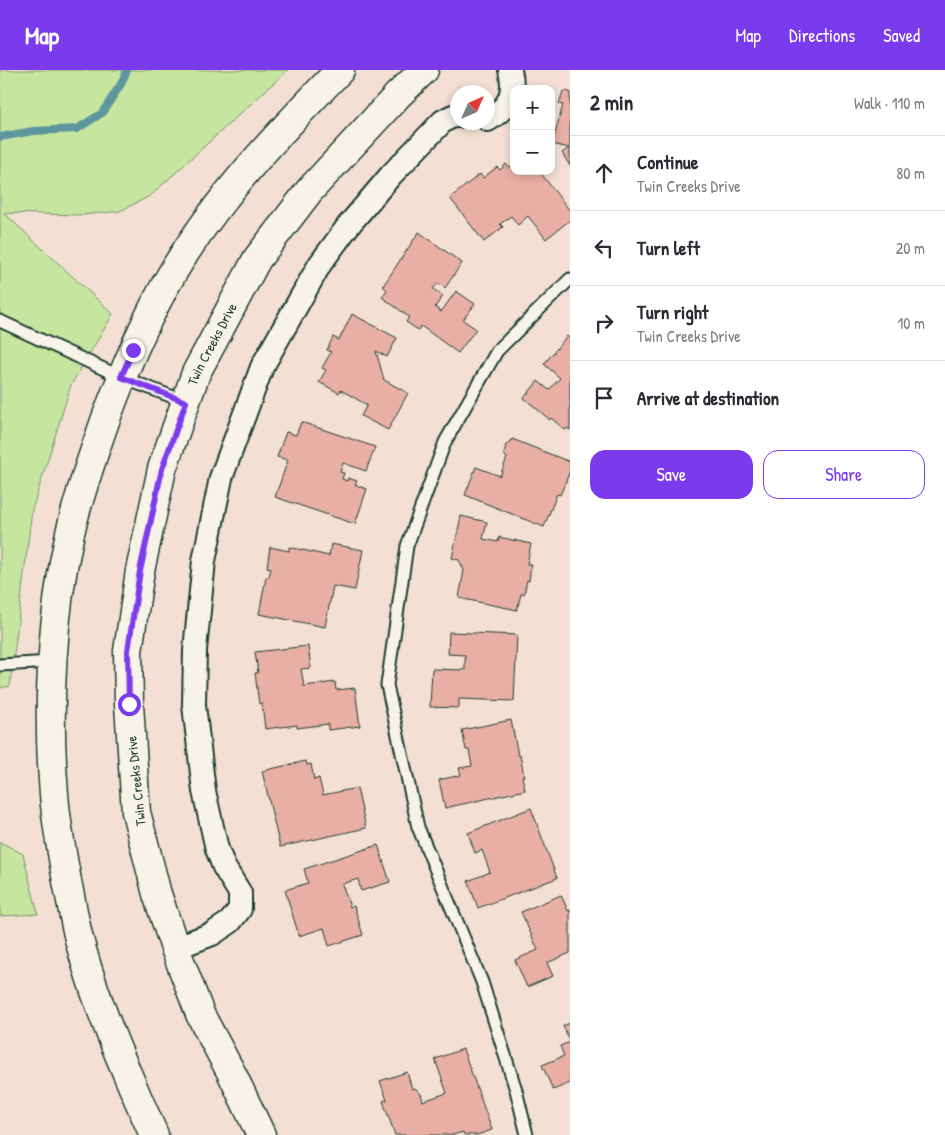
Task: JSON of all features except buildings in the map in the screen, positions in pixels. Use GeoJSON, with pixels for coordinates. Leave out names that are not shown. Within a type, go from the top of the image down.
{"type":"FeatureCollection","features":[{"type":"Feature","properties":{"kind":"street"},"geometry":{"type":"LineString","coordinates":[[154,1135],[104,1017],[81,948],[61,846],[54,796],[51,711],[52,662],[62,572],[70,532],[90,465],[121,377],[151,313],[173,273],[225,196],[287,125],[340,70]]}},
{"type":"Feature","properties":{"kind":"street","name":"Twin Creeks Drive"},"geometry":{"type":"LineString","coordinates":[[261,1135],[232,1074],[200,1014],[157,894],[136,812],[129,704],[128,651],[140,571],[162,469],[196,373],[257,259],[310,190],[398,95],[424,70]]}},
{"type":"Feature","properties":{"kind":"street"},"geometry":{"type":"LineString","coordinates":[[495,115],[501,111],[511,98],[513,82],[510,70]]}},
{"type":"Feature","properties":{"kind":"street"},"geometry":{"type":"LineString","coordinates":[[175,948],[212,934],[230,922],[240,909],[240,893],[224,867],[217,849],[204,792],[194,704],[195,650],[204,561],[220,478],[262,367],[320,264],[348,226],[391,175],[443,121],[450,118]]}},
{"type":"Feature","properties":{"kind":"lane"},"geometry":{"type":"LineString","coordinates":[[526,1135],[516,1090],[482,982],[418,826],[387,685],[408,546],[445,442],[497,351],[570,279]]}},
{"type":"Feature","properties":{"kind":"lane"},"geometry":{"type":"LineString","coordinates":[[0,321],[121,377],[186,402]]}},
{"type":"Feature","properties":{"kind":"lane"},"geometry":{"type":"LineString","coordinates":[[0,665],[52,662]]}},
{"type":"Feature","properties":{"kind":"green space"},"geometry":{"type":"Polygon","coordinates":[[[0,70],[288,70],[150,196],[120,211],[83,215],[4,213],[113,314],[71,385],[32,510],[10,686],[0,688],[0,70]]]}},
{"type":"Feature","properties":{"kind":"green space"},"geometry":{"type":"Polygon","coordinates":[[[0,842],[23,854],[38,914],[0,916],[0,842]]]}},
{"type":"Feature","properties":{"kind":"waterway"},"geometry":{"type":"LineString","coordinates":[[0,137],[33,131],[77,129],[102,113],[121,84],[127,70]]}},
{"type":"Feature","properties":{"kind":"route"},"geometry":{"type":"LineString","coordinates":[[129,704],[128,651],[140,571],[162,469],[186,402],[121,377],[133,350]]}}]}
